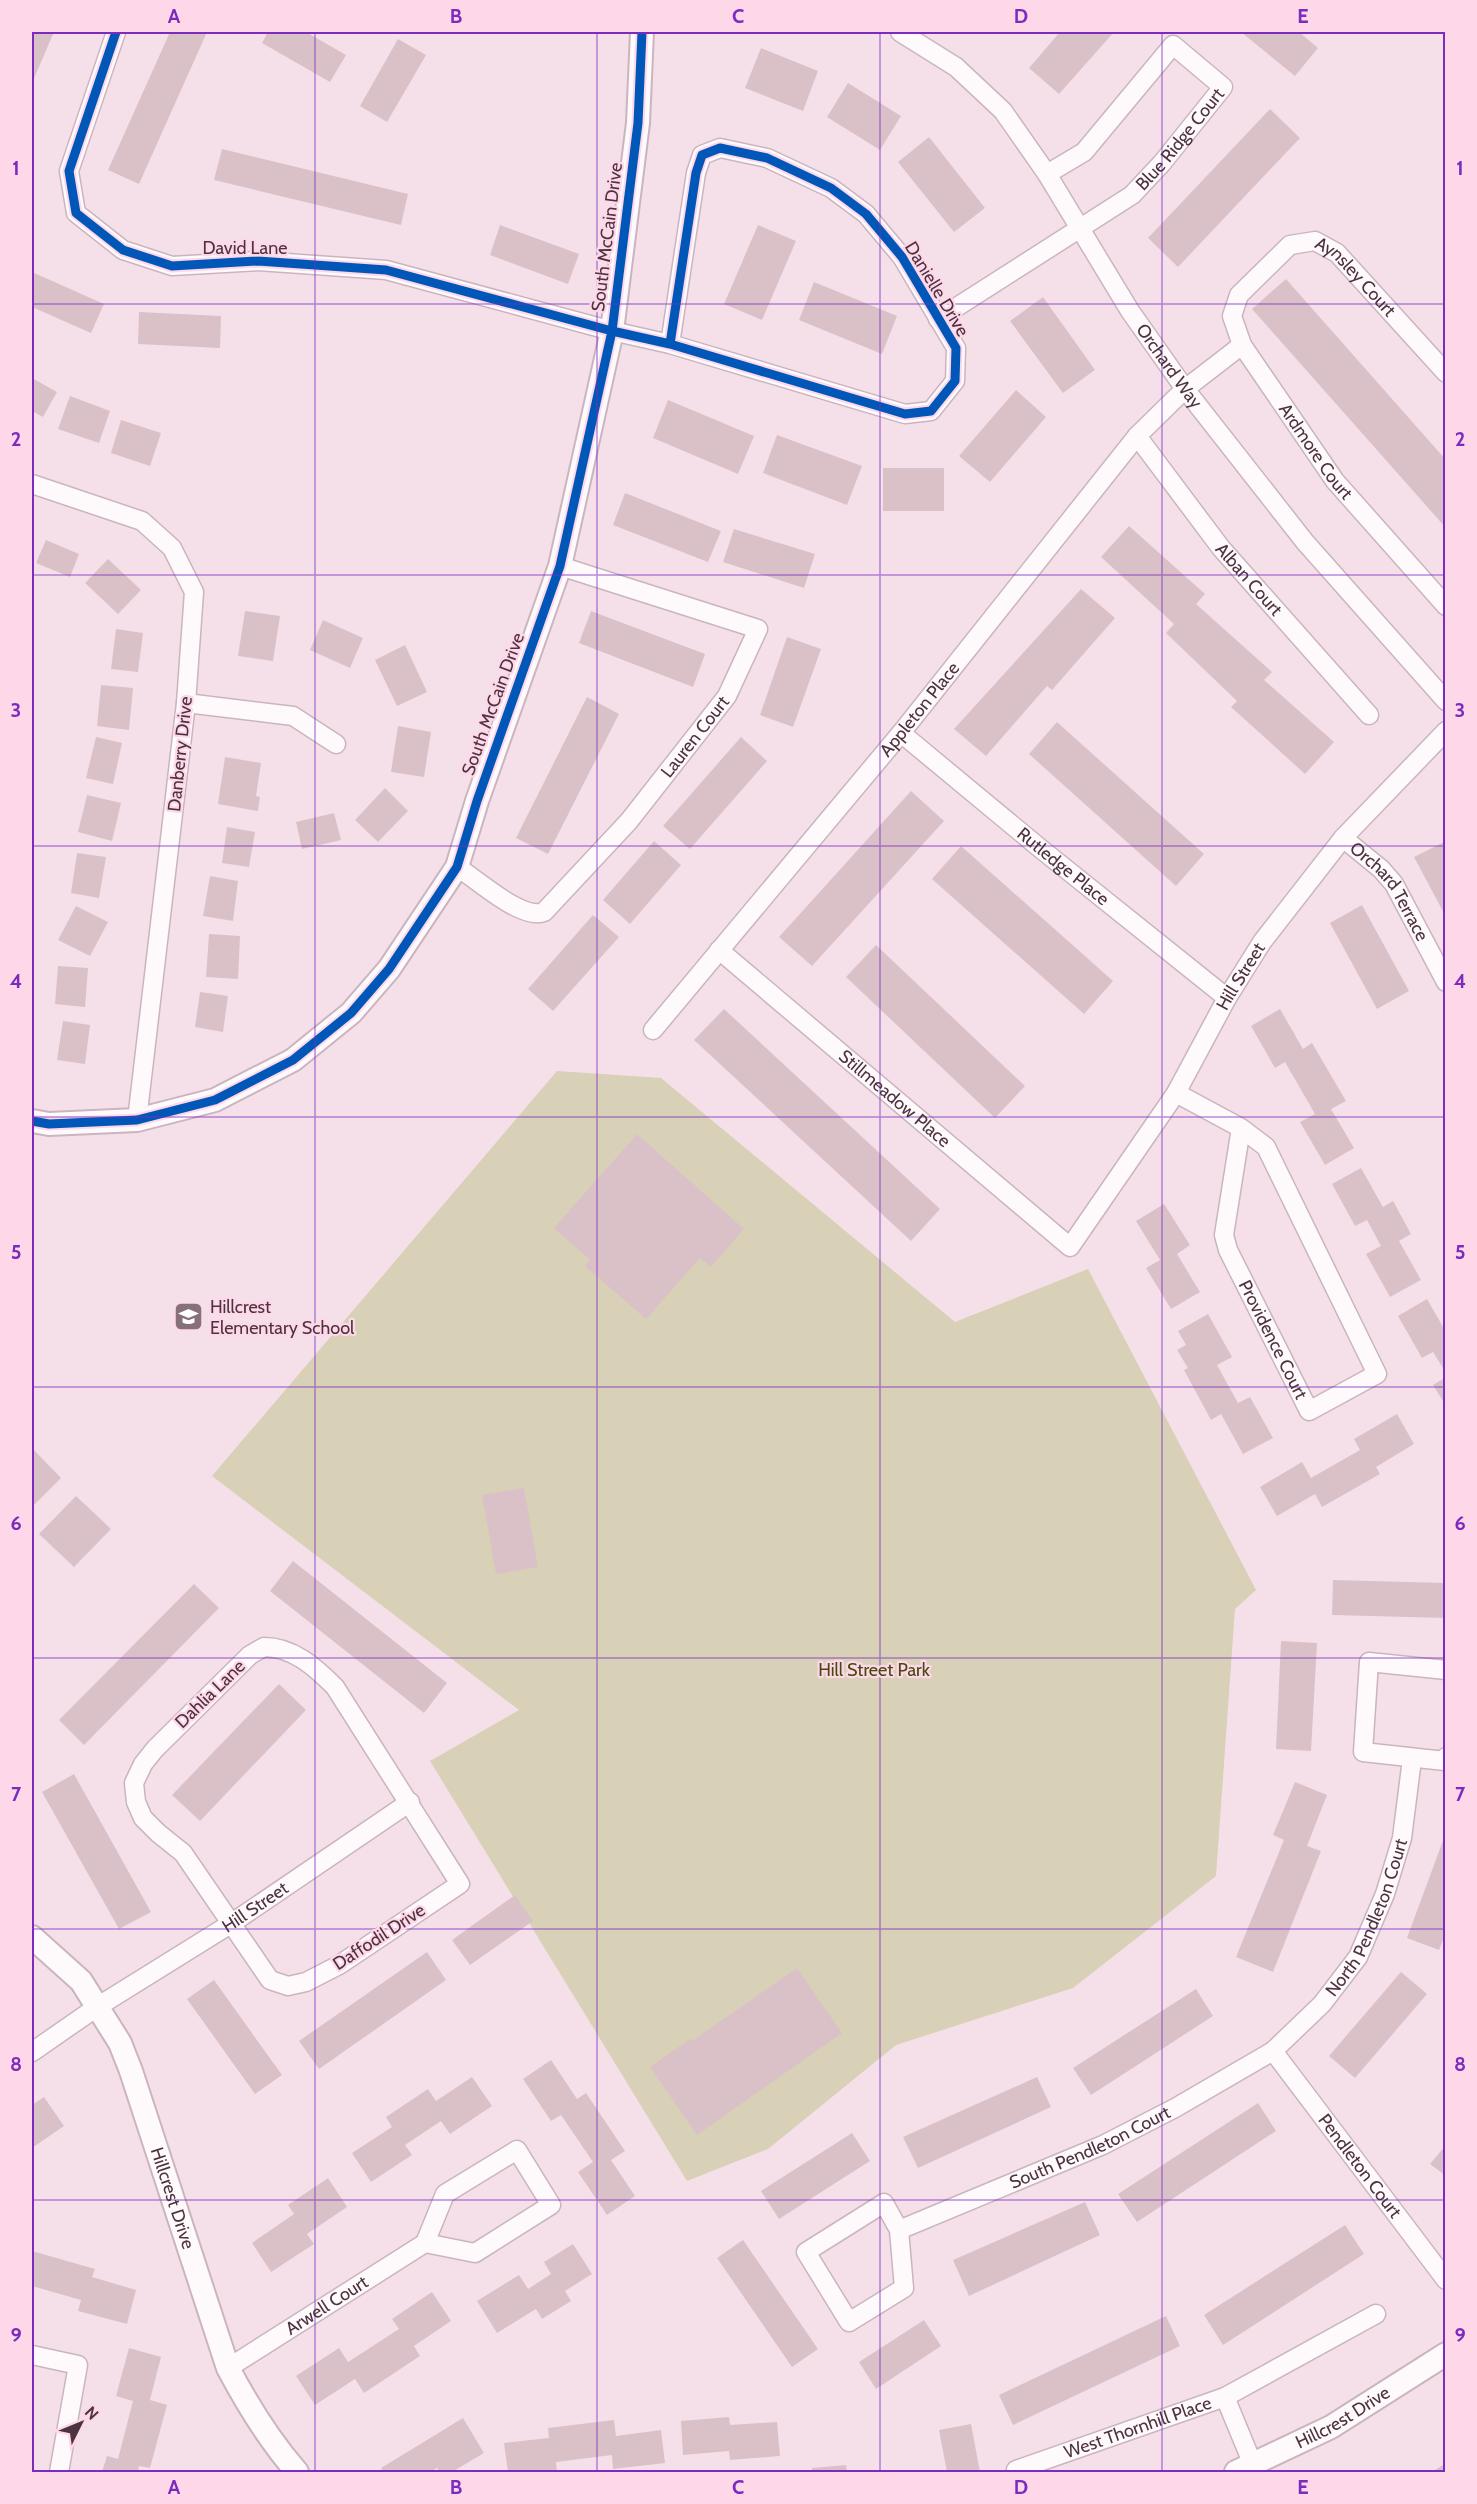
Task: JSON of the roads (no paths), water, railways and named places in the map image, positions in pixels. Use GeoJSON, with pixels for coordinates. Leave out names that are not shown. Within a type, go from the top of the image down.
{"type":"FeatureCollection","features":[{"type":"Feature","properties":{"kind":"street","name":"David Lane"},"geometry":{"type":"LineString","coordinates":[[116,32],[69,171],[76,213],[123,250],[172,266],[258,261],[386,270],[612,331]]}},
{"type":"Feature","properties":{"kind":"street","name":"South McCain Drive"},"geometry":{"type":"LineString","coordinates":[[32,1121],[49,1124],[137,1120],[215,1100],[293,1060],[351,1013],[389,969],[457,867],[477,801],[560,566],[612,331],[638,123],[642,32]]}},
{"type":"Feature","properties":{"kind":"street","name":"Orchard Way"},"geometry":{"type":"LineString","coordinates":[[900,32],[956,67],[1003,111],[1047,174],[1130,311],[1185,389],[1305,542],[1446,701]]}},
{"type":"Feature","properties":{"kind":"street","name":"Blue Ridge Court"},"geometry":{"type":"LineString","coordinates":[[1047,174],[1084,152],[1173,45],[1223,87],[1162,163],[1132,195],[1081,229]]}},
{"type":"Feature","properties":{"kind":"street","name":"Danielle Drive"},"geometry":{"type":"LineString","coordinates":[[612,331],[669,344],[905,414],[931,411],[955,381],[956,348],[902,257],[866,214],[831,188],[767,158],[720,147],[702,155],[696,173],[669,344]]}},
{"type":"Feature","properties":{"kind":"street","name":"Danielle Drive"},"geometry":{"type":"LineString","coordinates":[[938,319],[1081,229]]}},
{"type":"Feature","properties":{"kind":"street","name":"Aynsley Court"},"geometry":{"type":"LineString","coordinates":[[1242,345],[1232,316],[1239,295],[1290,245],[1315,241],[1337,253],[1446,373]]}},
{"type":"Feature","properties":{"kind":"street"},"geometry":{"type":"LineString","coordinates":[[1185,389],[1242,345]]}},
{"type":"Feature","properties":{"kind":"street","name":"Ardmore Court"},"geometry":{"type":"LineString","coordinates":[[1242,345],[1335,481],[1446,606]]}},
{"type":"Feature","properties":{"kind":"street","name":"Appleton Place"},"geometry":{"type":"LineString","coordinates":[[653,1030],[901,734],[1137,436],[1185,389]]}},
{"type":"Feature","properties":{"kind":"street","name":"Alban Court"},"geometry":{"type":"LineString","coordinates":[[1137,436],[1221,548],[1369,715]]}},
{"type":"Feature","properties":{"kind":"street","name":"Danberry Drive"},"geometry":{"type":"LineString","coordinates":[[32,484],[142,520],[172,548],[194,592],[186,703],[137,1120]]}},
{"type":"Feature","properties":{"kind":"street","name":"Lauren Court"},"geometry":{"type":"LineString","coordinates":[[457,867],[521,911],[538,915],[544,912],[629,821],[721,703],[758,629],[560,566]]}},
{"type":"Feature","properties":{"kind":"street"},"geometry":{"type":"LineString","coordinates":[[186,703],[293,716],[336,744]]}},
{"type":"Feature","properties":{"kind":"street","name":"Hill Street"},"geometry":{"type":"LineString","coordinates":[[1070,1247],[1176,1093],[1227,998],[1262,942],[1343,838],[1446,731]]}},
{"type":"Feature","properties":{"kind":"street","name":"Rutledge Place"},"geometry":{"type":"LineString","coordinates":[[901,734],[1227,998]]}},
{"type":"Feature","properties":{"kind":"street","name":"Orchard Terrace"},"geometry":{"type":"LineString","coordinates":[[1343,838],[1381,869],[1394,884],[1446,982]]}},
{"type":"Feature","properties":{"kind":"street","name":"Stillmeadow Place"},"geometry":{"type":"LineString","coordinates":[[719,950],[1070,1247]]}},
{"type":"Feature","properties":{"kind":"street","name":"Providence Court"},"geometry":{"type":"LineString","coordinates":[[1176,1093],[1241,1128],[1266,1146],[1377,1374],[1309,1411],[1228,1250],[1224,1235],[1241,1128]]}},
{"type":"Feature","properties":{"kind":"street","name":"Dahlia Lane"},"geometry":{"type":"LineString","coordinates":[[232,1923],[183,1853],[143,1818],[136,1802],[134,1783],[143,1764],[155,1749],[250,1655],[264,1647],[277,1647],[300,1657],[319,1671],[335,1687],[410,1802]]}},
{"type":"Feature","properties":{"kind":"street"},"geometry":{"type":"LineString","coordinates":[[1446,1670],[1369,1662],[1363,1752],[1445,1761],[1446,1757]]}},
{"type":"Feature","properties":{"kind":"street","name":"North Pendleton Court"},"geometry":{"type":"LineString","coordinates":[[1273,2051],[1322,2004],[1358,1957],[1385,1894],[1402,1838],[1412,1759]]}},
{"type":"Feature","properties":{"kind":"street","name":"Hill Street"},"geometry":{"type":"LineString","coordinates":[[32,2052],[97,2007],[232,1923],[410,1802]]}},
{"type":"Feature","properties":{"kind":"street","name":"Daffodil Drive"},"geometry":{"type":"LineString","coordinates":[[232,1923],[270,1980],[288,1986],[306,1982],[339,1965],[460,1884],[410,1802]]}},
{"type":"Feature","properties":{"kind":"street","name":"Hillcrest Drive"},"geometry":{"type":"LineString","coordinates":[[32,1937],[81,1981],[120,2043],[228,2368],[247,2405],[273,2444],[297,2472]]}},
{"type":"Feature","properties":{"kind":"street","name":"South Pendleton Court"},"geometry":{"type":"LineString","coordinates":[[899,2230],[1103,2145],[1175,2108],[1273,2051]]}},
{"type":"Feature","properties":{"kind":"street","name":"Pendleton Court"},"geometry":{"type":"LineString","coordinates":[[1273,2051],[1443,2270]]}},
{"type":"Feature","properties":{"kind":"street"},"geometry":{"type":"LineString","coordinates":[[517,2150],[551,2205],[475,2253],[426,2243],[445,2194],[517,2150]]}},
{"type":"Feature","properties":{"kind":"street"},"geometry":{"type":"LineString","coordinates":[[884,2203],[899,2230],[904,2288],[849,2322],[806,2252],[884,2203]]}},
{"type":"Feature","properties":{"kind":"street","name":"Arwell Court"},"geometry":{"type":"LineString","coordinates":[[228,2368],[426,2243]]}},
{"type":"Feature","properties":{"kind":"street","name":"West Thornhill Place"},"geometry":{"type":"LineString","coordinates":[[1016,2470],[1225,2397],[1376,2314]]}},
{"type":"Feature","properties":{"kind":"street","name":"Hillcrest Drive"},"geometry":{"type":"LineString","coordinates":[[1248,2470],[1331,2427],[1446,2354]]}},
{"type":"Feature","properties":{"kind":"street"},"geometry":{"type":"LineString","coordinates":[[32,2355],[78,2366],[58,2472]]}},
{"type":"Feature","properties":{"kind":"street","name":"West Thornhill Place"},"geometry":{"type":"LineString","coordinates":[[1225,2397],[1248,2470]]}},
{"type":"Feature","properties":{"kind":"place","name":"Hillcrest Elementary School"},"geometry":{"type":"Point","coordinates":[189,1317]}},
{"type":"Feature","properties":{"kind":"park label","name":"Hill Street Park"},"geometry":{"type":"Point","coordinates":[874,1670]}}]}
